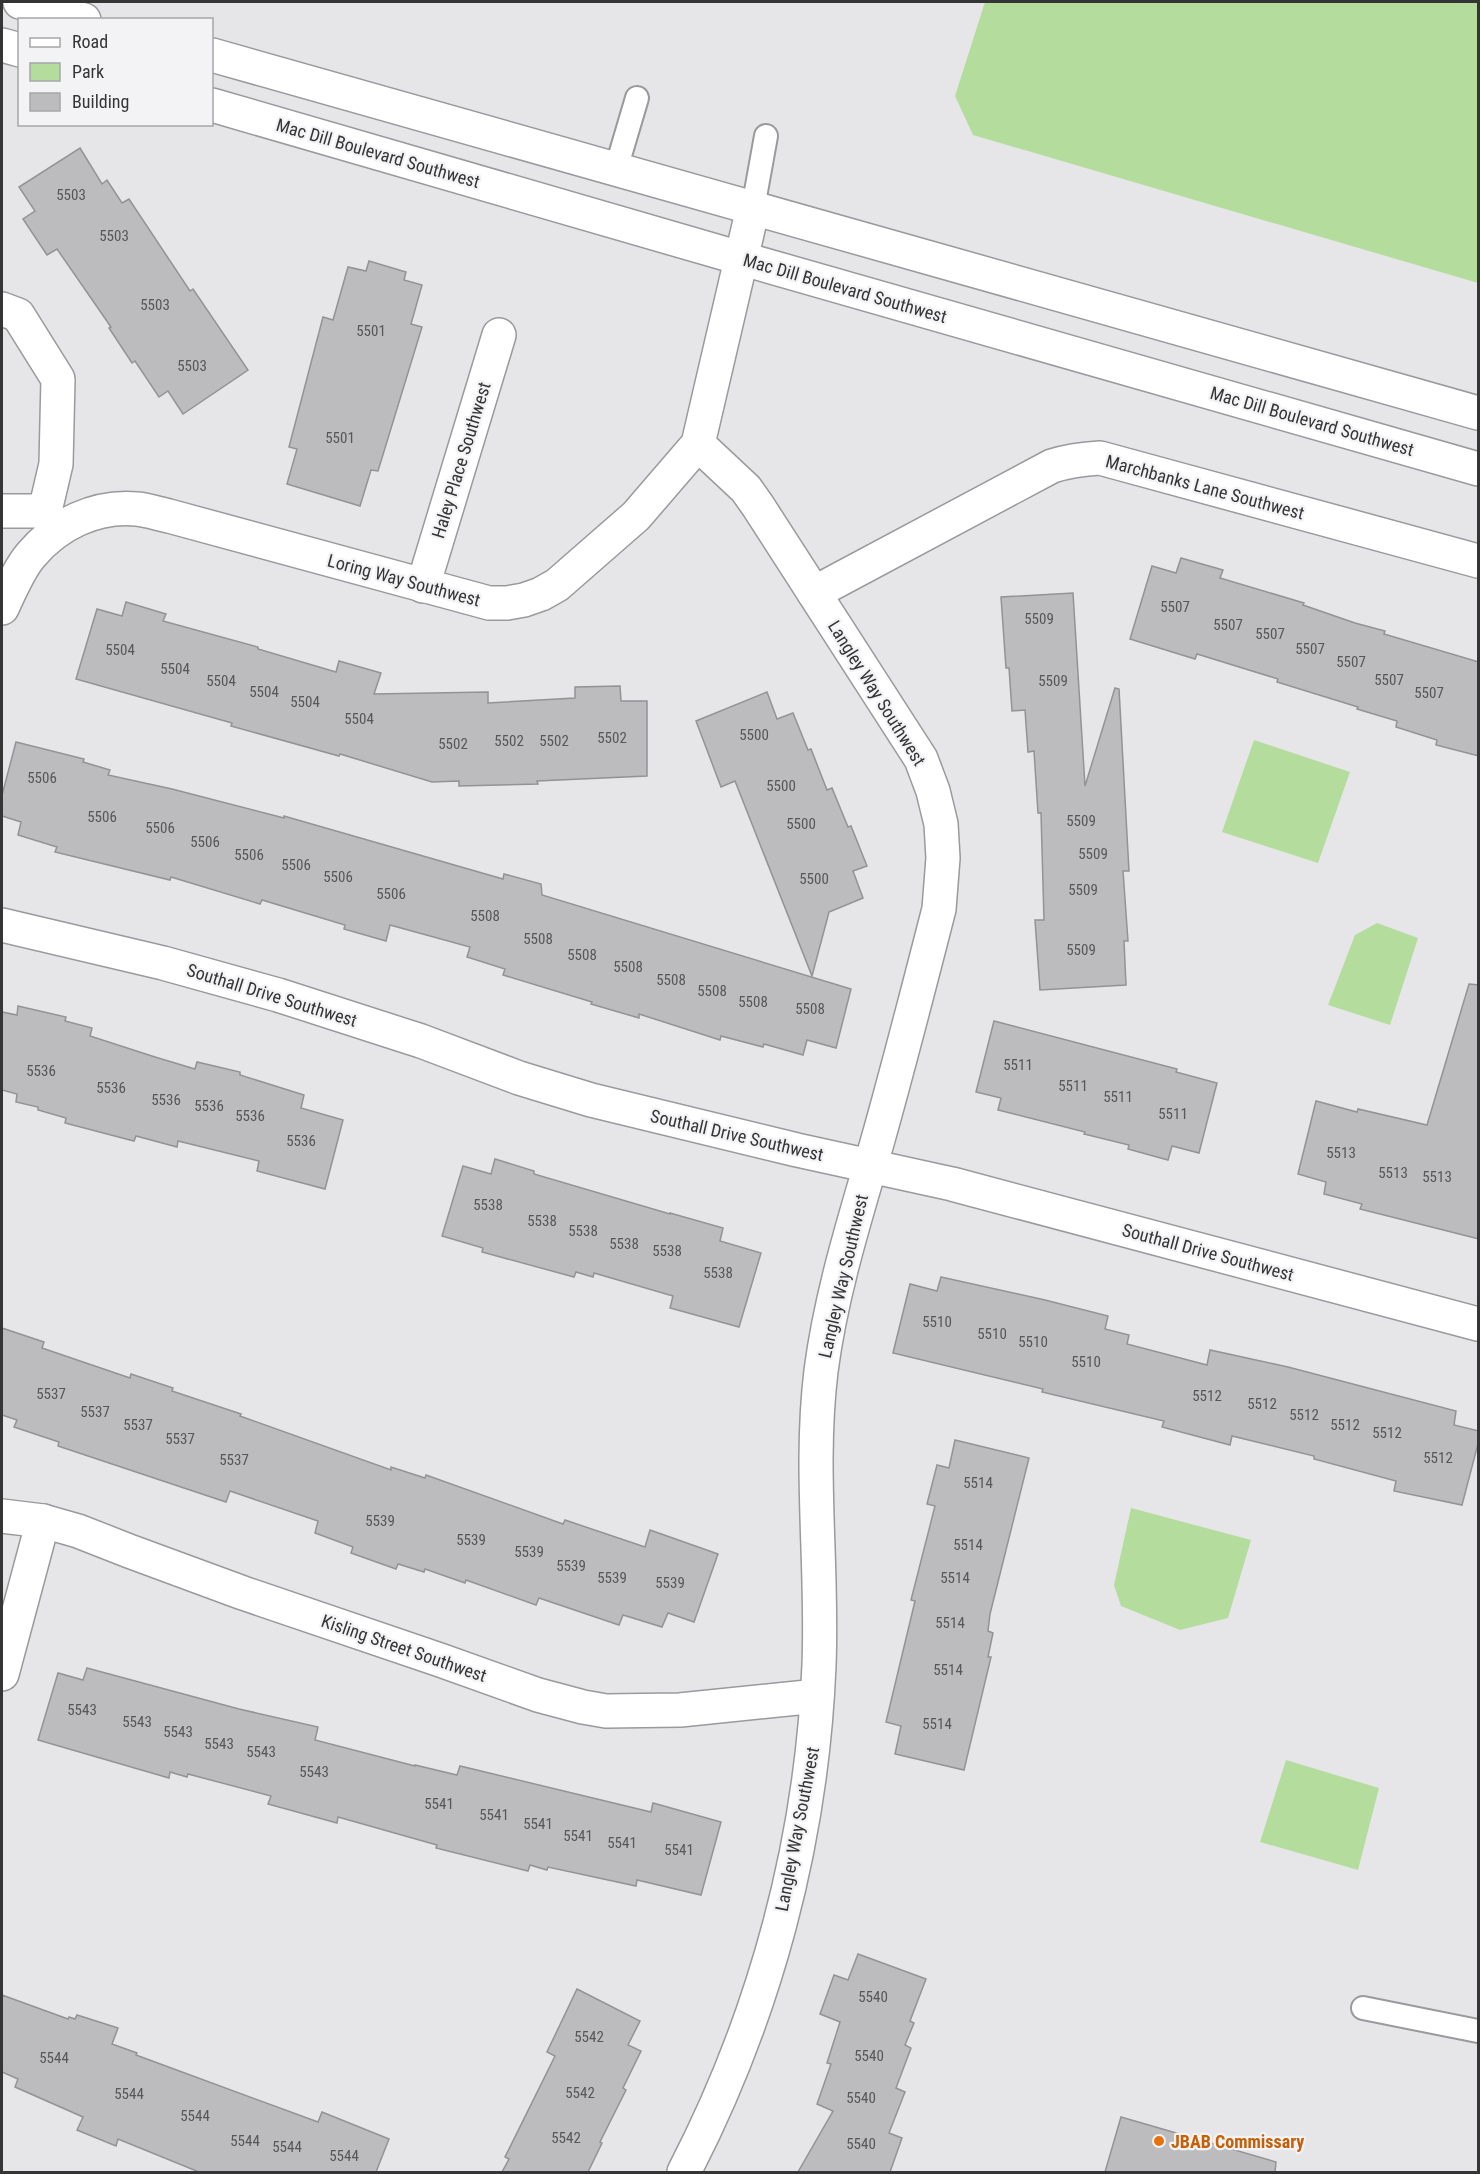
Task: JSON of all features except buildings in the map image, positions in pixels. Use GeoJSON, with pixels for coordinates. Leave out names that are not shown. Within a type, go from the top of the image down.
{"type":"FeatureCollection","features":[{"type":"Feature","properties":{"kind":"street"},"geometry":{"type":"LineString","coordinates":[[20,2],[77,18]]}},
{"type":"Feature","properties":{"kind":"street"},"geometry":{"type":"LineString","coordinates":[[2,45],[18,50]]}},
{"type":"Feature","properties":{"kind":"street"},"geometry":{"type":"LineString","coordinates":[[213,55],[1479,413]]}},
{"type":"Feature","properties":{"kind":"street","name":"Mac Dill Boulevard Southwest"},"geometry":{"type":"LineString","coordinates":[[213,105],[1479,469]]}},
{"type":"Feature","properties":{"kind":"street","name":"Loring Way Southwest"},"geometry":{"type":"LineString","coordinates":[[2,608],[50,521],[109,510],[139,510],[489,603],[524,600],[542,594],[557,585],[636,516],[698,444],[753,208]]}},
{"type":"Feature","properties":{"kind":"street"},"geometry":{"type":"LineString","coordinates":[[2,309],[18,315],[58,378],[56,464],[50,521],[2,511]]}},
{"type":"Feature","properties":{"kind":"street","name":"Haley Place Southwest"},"geometry":{"type":"LineString","coordinates":[[423,586],[499,335]]}},
{"type":"Feature","properties":{"kind":"street","name":"Langley Way Southwest"},"geometry":{"type":"LineString","coordinates":[[684,2172],[707,2125],[742,2041],[779,1925],[802,1823],[811,1767],[817,1696],[820,1610],[815,1438],[818,1398],[830,1318],[846,1253],[939,909],[944,858],[933,790],[921,759],[746,489],[698,444]]}},
{"type":"Feature","properties":{"kind":"street","name":"Marchbanks Lane Southwest"},"geometry":{"type":"LineString","coordinates":[[814,593],[1052,466],[1069,461],[1092,459],[1112,462],[1479,561]]}},
{"type":"Feature","properties":{"kind":"street","name":"Southall Drive Southwest"},"geometry":{"type":"LineString","coordinates":[[2,925],[163,963],[278,995],[421,1041],[519,1078],[591,1100],[952,1184],[1479,1324]]}},
{"type":"Feature","properties":{"kind":"street","name":"Kisling Street Southwest"},"geometry":{"type":"LineString","coordinates":[[2,1516],[43,1521],[78,1531],[243,1593],[538,1695],[583,1707],[622,1711],[680,1710],[817,1696]]}},
{"type":"Feature","properties":{"kind":"street"},"geometry":{"type":"LineString","coordinates":[[2,1674],[43,1521]]}},
{"type":"Feature","properties":{"kind":"lane"},"geometry":{"type":"LineString","coordinates":[[616,169],[637,98]]}},
{"type":"Feature","properties":{"kind":"lane"},"geometry":{"type":"LineString","coordinates":[[753,208],[766,136]]}},
{"type":"Feature","properties":{"kind":"lane"},"geometry":{"type":"LineString","coordinates":[[1363,2008],[1479,2031]]}},
{"type":"Feature","properties":{"kind":"green space"},"geometry":{"type":"Polygon","coordinates":[[[985,2],[1478,2],[1478,283],[973,135],[955,96],[985,2]]]}},
{"type":"Feature","properties":{"kind":"green space"},"geometry":{"type":"Polygon","coordinates":[[[1254,740],[1350,772],[1318,863],[1222,832],[1254,740]]]}},
{"type":"Feature","properties":{"kind":"green space"},"geometry":{"type":"Polygon","coordinates":[[[1377,923],[1418,938],[1390,1025],[1328,1005],[1355,935],[1377,923]]]}},
{"type":"Feature","properties":{"kind":"green space"},"geometry":{"type":"Polygon","coordinates":[[[1131,1508],[1251,1540],[1228,1618],[1180,1630],[1121,1606],[1114,1585],[1131,1508]]]}},
{"type":"Feature","properties":{"kind":"green space"},"geometry":{"type":"Polygon","coordinates":[[[1286,1760],[1379,1788],[1358,1870],[1260,1842],[1286,1760]]]}},
{"type":"Feature","properties":{"kind":"place","name":"JBAB Commissary"},"geometry":{"type":"Point","coordinates":[1159,2141]}}]}
